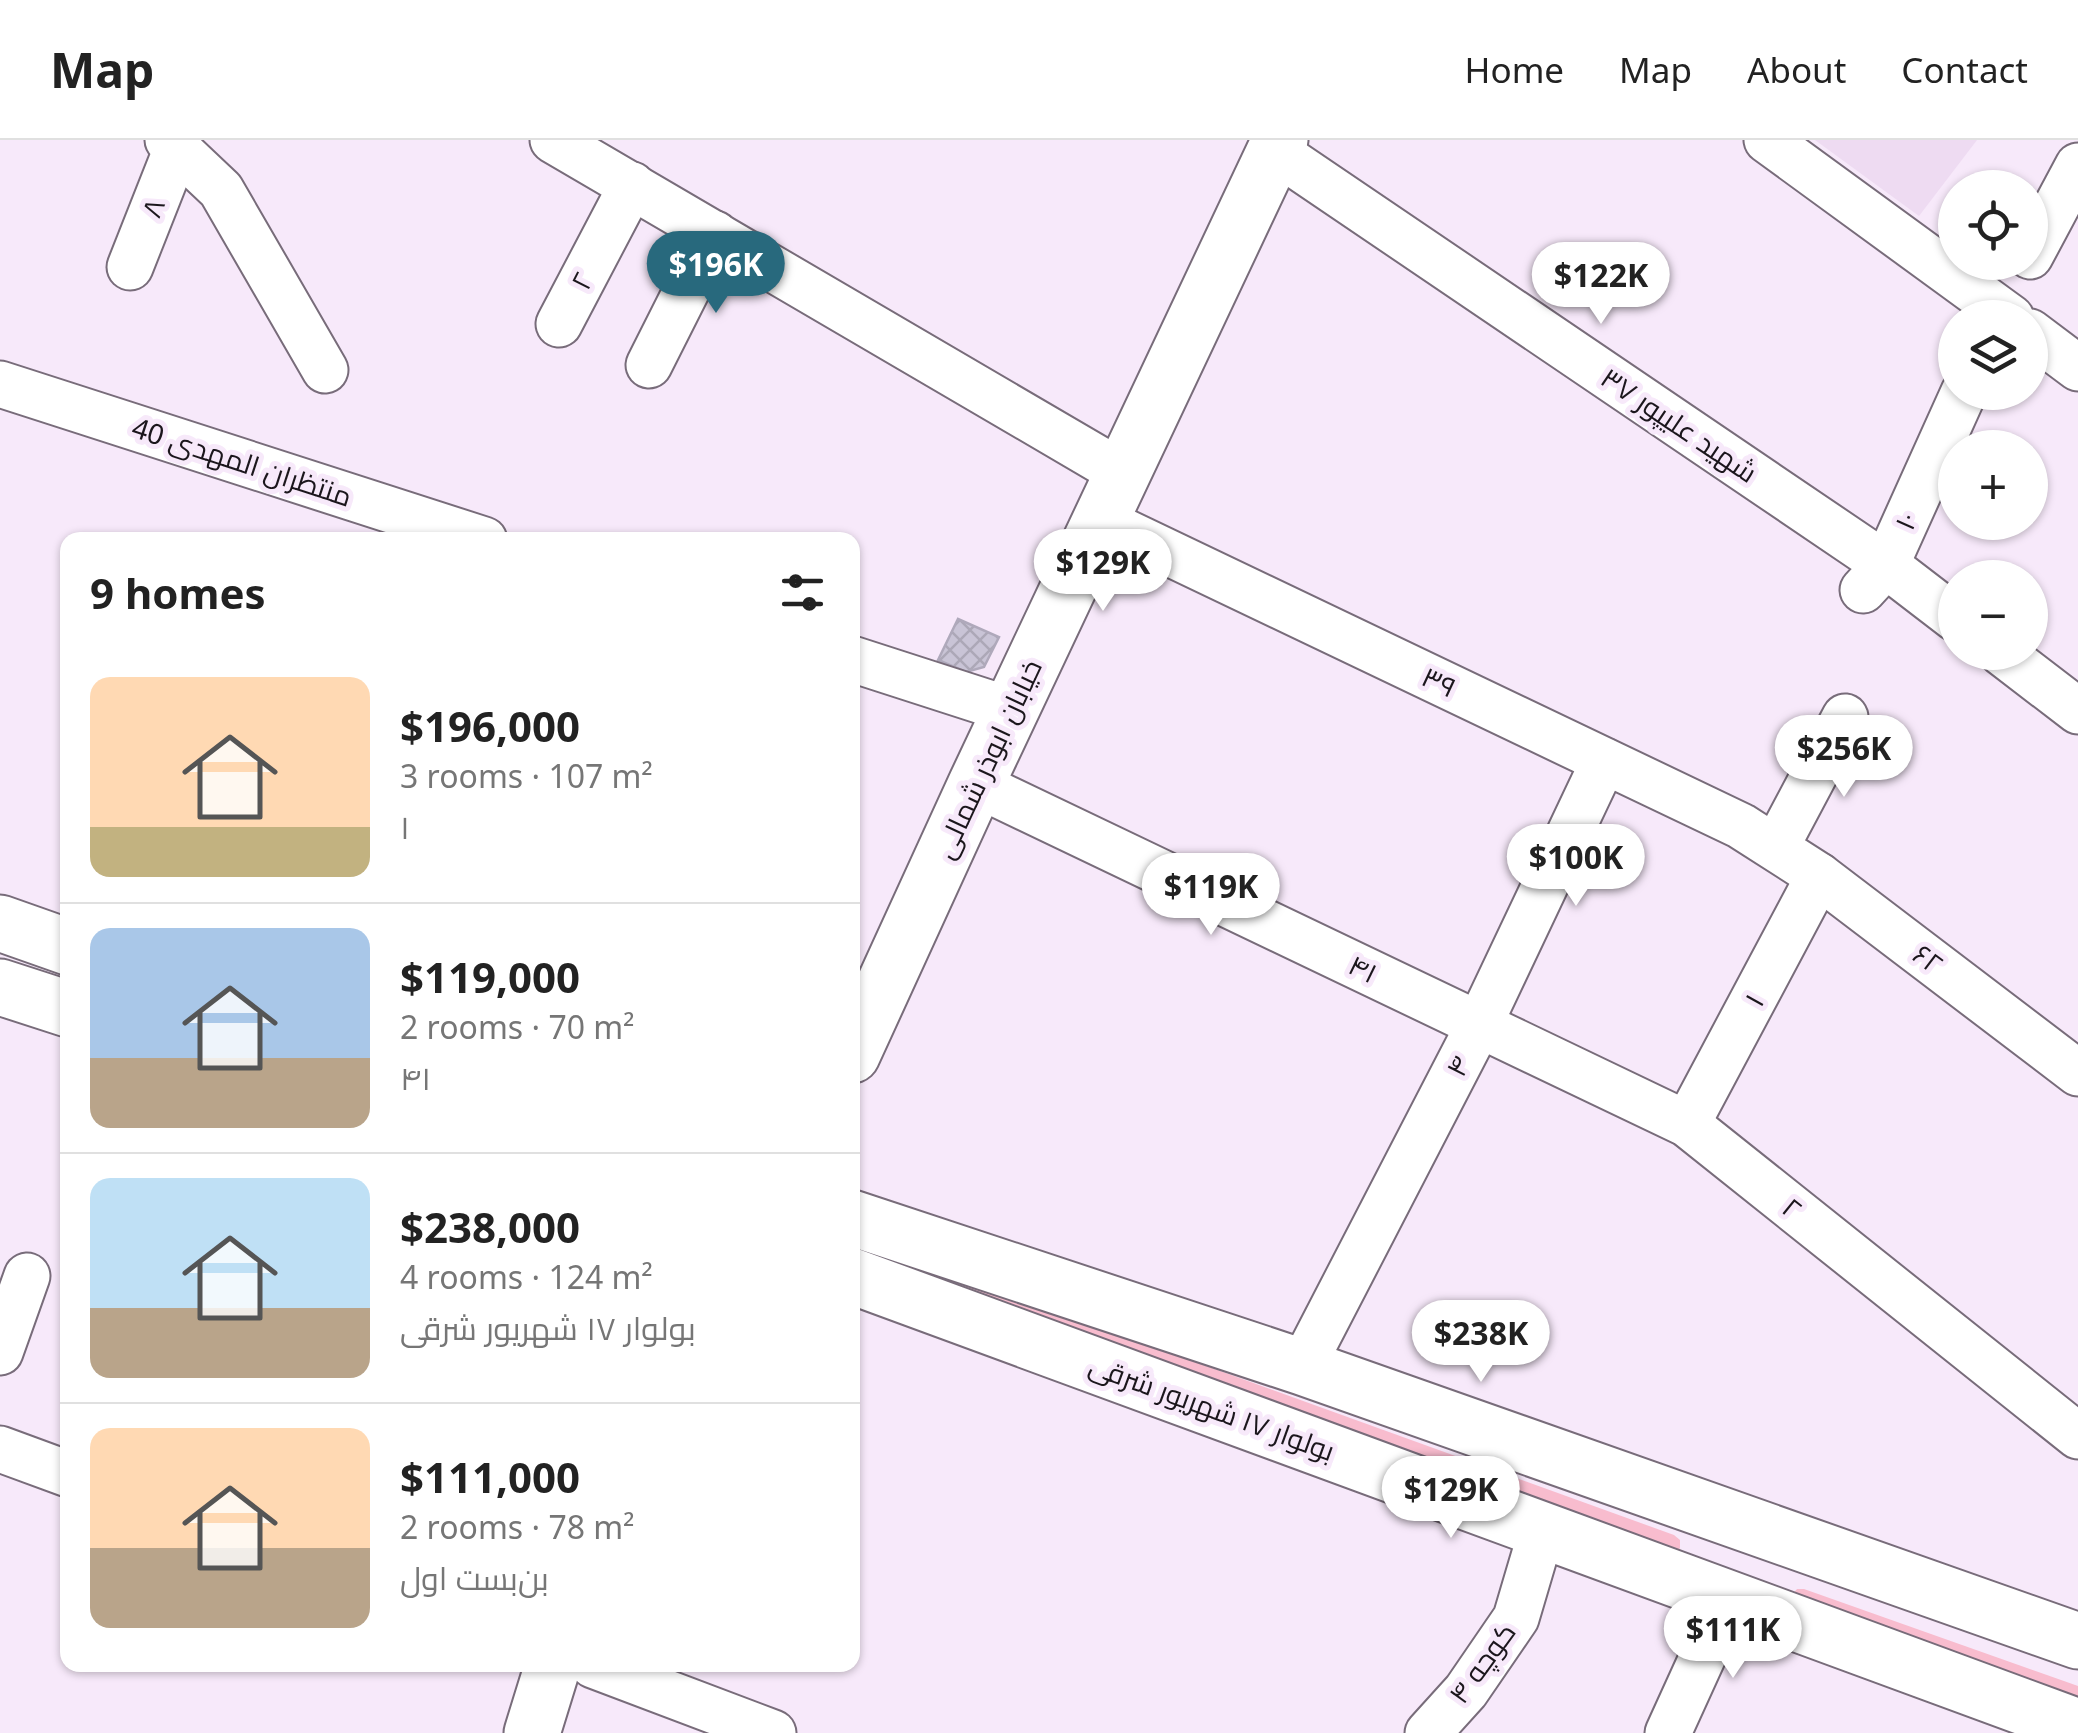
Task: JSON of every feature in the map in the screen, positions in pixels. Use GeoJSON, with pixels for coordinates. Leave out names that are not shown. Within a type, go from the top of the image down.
{"type":"FeatureCollection","features":[{"type":"Feature","properties":{"kind":"street","name":"۳۹"},"geometry":{"type":"LineString","coordinates":[[553,140],[715,234],[1112,497],[1604,761],[1741,826],[1776,848]]}},
{"type":"Feature","properties":{"kind":"street"},"geometry":{"type":"LineString","coordinates":[[1768,140],[1984,300]]}},
{"type":"Feature","properties":{"kind":"street"},"geometry":{"type":"LineString","coordinates":[[172,144],[222,190],[326,370]]}},
{"type":"Feature","properties":{"kind":"street","name":"۸"},"geometry":{"type":"LineString","coordinates":[[130,267],[172,144]]}},
{"type":"Feature","properties":{"kind":"street","name":"خیابان ابوذر شمالی"},"geometry":{"type":"LineString","coordinates":[[860,1038],[1010,710],[1278,145]]}},
{"type":"Feature","properties":{"kind":"street","name":"شهید علیپور ۳۷"},"geometry":{"type":"LineString","coordinates":[[1278,145],[1874,578],[1938,610]]}},
{"type":"Feature","properties":{"kind":"street"},"geometry":{"type":"LineString","coordinates":[[2048,222],[2078,166]]}},
{"type":"Feature","properties":{"kind":"street","name":"۲"},"geometry":{"type":"LineString","coordinates":[[560,324],[632,185]]}},
{"type":"Feature","properties":{"kind":"street"},"geometry":{"type":"LineString","coordinates":[[649,365],[715,234]]}},
{"type":"Feature","properties":{"kind":"street"},"geometry":{"type":"LineString","coordinates":[[2048,346],[2078,368]]}},
{"type":"Feature","properties":{"kind":"street","name":"منتظران المهدی 40"},"geometry":{"type":"LineString","coordinates":[[0,384],[459,532]]}},
{"type":"Feature","properties":{"kind":"street","name":"۱۰"},"geometry":{"type":"LineString","coordinates":[[1874,578],[1955,410]]}},
{"type":"Feature","properties":{"kind":"street"},"geometry":{"type":"LineString","coordinates":[[860,662],[1010,710]]}},
{"type":"Feature","properties":{"kind":"street"},"geometry":{"type":"LineString","coordinates":[[2024,670],[2078,711]]}},
{"type":"Feature","properties":{"kind":"street"},"geometry":{"type":"LineString","coordinates":[[1776,848],[1846,717]]}},
{"type":"Feature","properties":{"kind":"street","name":"۴"},"geometry":{"type":"LineString","coordinates":[[1302,1367],[1479,1025],[1604,761]]}},
{"type":"Feature","properties":{"kind":"street","name":"۴۱"},"geometry":{"type":"LineString","coordinates":[[976,784],[1479,1025]]}},
{"type":"Feature","properties":{"kind":"street","name":"۶۲"},"geometry":{"type":"LineString","coordinates":[[1776,848],[1819,876],[2078,1073]]}},
{"type":"Feature","properties":{"kind":"street","name":"۱"},"geometry":{"type":"LineString","coordinates":[[1687,1124],[1819,876]]}},
{"type":"Feature","properties":{"kind":"street"},"geometry":{"type":"LineString","coordinates":[[0,923],[60,943]]}},
{"type":"Feature","properties":{"kind":"street"},"geometry":{"type":"LineString","coordinates":[[0,987],[60,1007]]}},
{"type":"Feature","properties":{"kind":"street","name":"۲"},"geometry":{"type":"LineString","coordinates":[[1479,1025],[1687,1124],[2078,1436]]}},
{"type":"Feature","properties":{"kind":"street"},"geometry":{"type":"LineString","coordinates":[[860,1221],[1302,1367],[2078,1641]]}},
{"type":"Feature","properties":{"kind":"street"},"geometry":{"type":"LineString","coordinates":[[0,1352],[27,1276]]}},
{"type":"Feature","properties":{"kind":"street","name":"بولوار ۱۷ شهریور شرقی"},"geometry":{"type":"LineString","coordinates":[[860,1279],[2078,1727]]}},
{"type":"Feature","properties":{"kind":"street"},"geometry":{"type":"LineString","coordinates":[[0,1449],[60,1471]]}},
{"type":"Feature","properties":{"kind":"street"},"geometry":{"type":"LineString","coordinates":[[1668,1733],[1729,1598],[1752,1526]]}},
{"type":"Feature","properties":{"kind":"street","name":"کوچه ۴"},"geometry":{"type":"LineString","coordinates":[[1428,1733],[1466,1691],[1516,1618],[1542,1530]]}},
{"type":"Feature","properties":{"kind":"street"},"geometry":{"type":"LineString","coordinates":[[532,1733],[552,1672]]}},
{"type":"Feature","properties":{"kind":"street"},"geometry":{"type":"LineString","coordinates":[[612,1672],[773,1733]]}},
{"type":"Feature","properties":{"kind":"shaded area"},"geometry":{"type":"Polygon","coordinates":[[[1815,140],[1977,140],[1954,170],[1938,170],[1938,191],[1919,216],[1815,140]]]}},
{"type":"Feature","properties":{"kind":"shaded area"},"geometry":{"type":"Polygon","coordinates":[[[872,1245],[1674,1535],[1680,1540],[1680,1548],[1675,1555],[860,1249],[872,1245]]]}},
{"type":"Feature","properties":{"kind":"shaded area"},"geometry":{"type":"Polygon","coordinates":[[[1797,1589],[2078,1686],[2078,1706],[1792,1595],[1797,1589]]]}},
{"type":"Feature","properties":{"kind":"building"},"geometry":{"type":"Polygon","coordinates":[[[958,619],[999,637],[984,667],[966,672],[938,660],[958,619]]]}}]}
